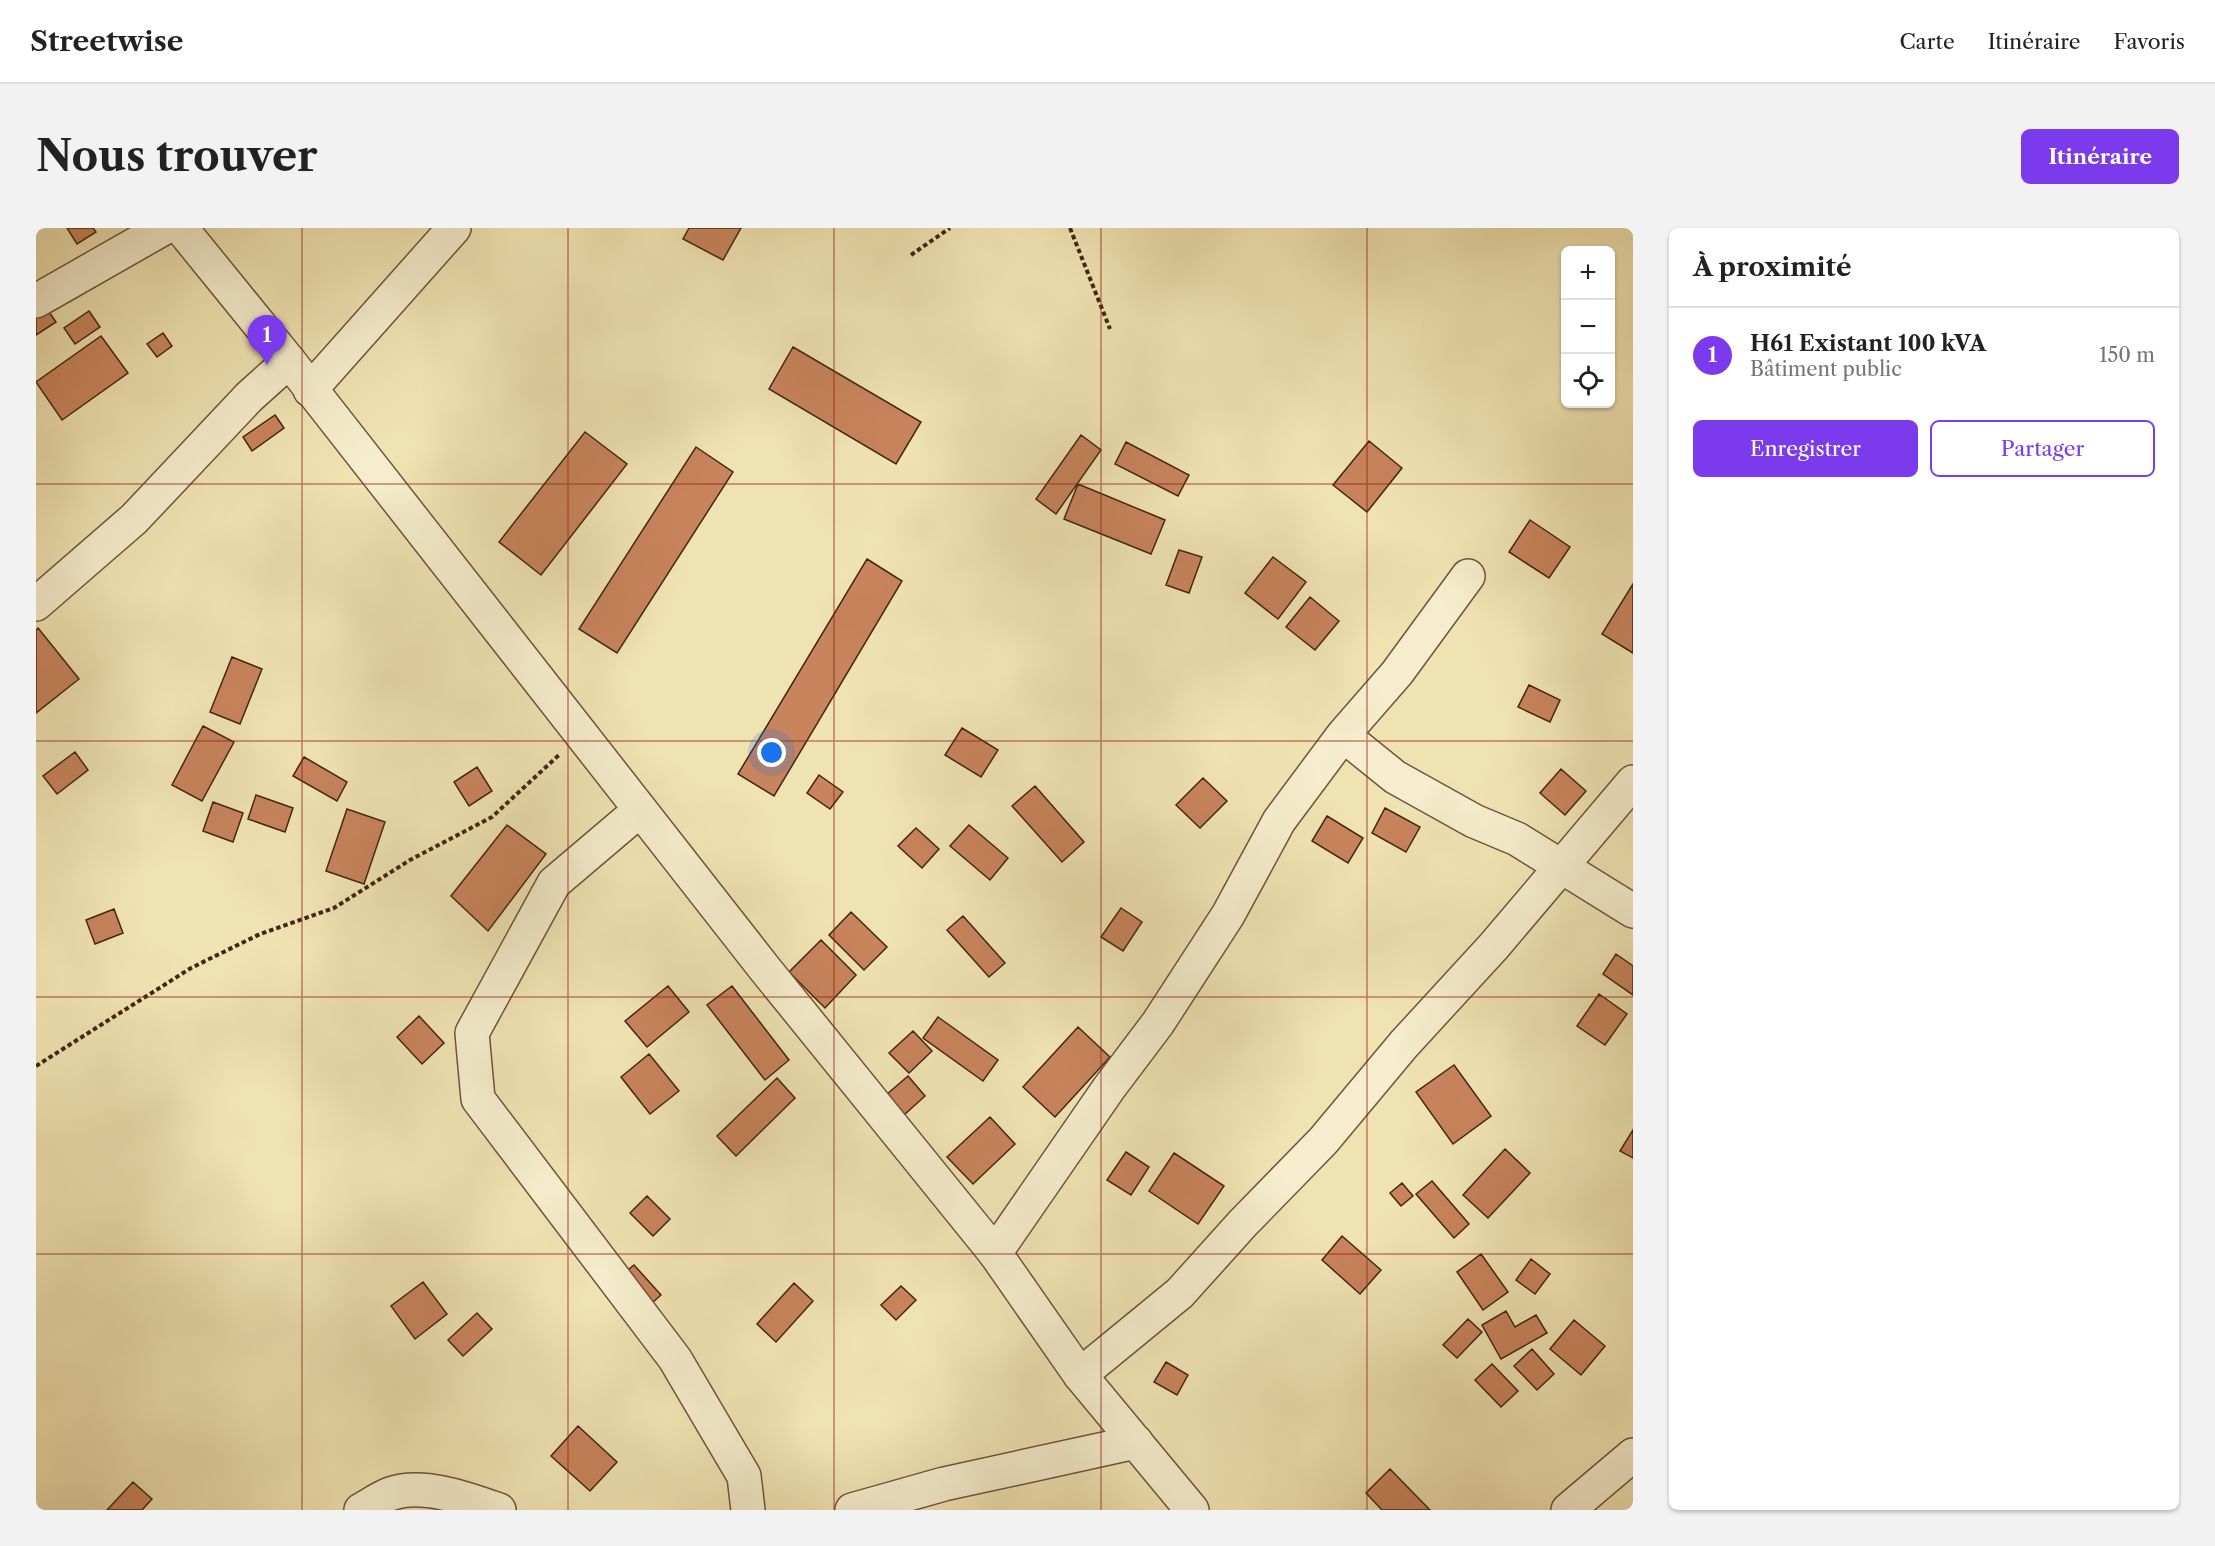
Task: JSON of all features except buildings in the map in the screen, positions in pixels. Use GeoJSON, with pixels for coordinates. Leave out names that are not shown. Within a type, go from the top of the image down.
{"type":"FeatureCollection","features":[{"type":"Feature","properties":{"kind":"street"},"geometry":{"type":"LineString","coordinates":[[36,302],[164,228]]}},
{"type":"Feature","properties":{"kind":"street"},"geometry":{"type":"LineString","coordinates":[[181,228],[289,361],[640,810],[995,1253],[1080,1375],[1192,1510]]}},
{"type":"Feature","properties":{"kind":"street"},"geometry":{"type":"LineString","coordinates":[[310,390],[454,228]]}},
{"type":"Feature","properties":{"kind":"street"},"geometry":{"type":"LineString","coordinates":[[36,604],[134,519],[249,397],[289,361]]}},
{"type":"Feature","properties":{"kind":"street"},"geometry":{"type":"LineString","coordinates":[[995,1253],[1109,1088],[1158,1023],[1228,915],[1279,821],[1344,735],[1397,673],[1468,576]]}},
{"type":"Feature","properties":{"kind":"street"},"geometry":{"type":"LineString","coordinates":[[1344,735],[1395,777],[1474,821],[1517,839],[1633,911]]}},
{"type":"Feature","properties":{"kind":"street"},"geometry":{"type":"LineString","coordinates":[[1080,1375],[1180,1293],[1243,1223],[1323,1141],[1404,1044],[1633,782]]}},
{"type":"Feature","properties":{"kind":"street"},"geometry":{"type":"LineString","coordinates":[[640,810],[554,883],[472,1033],[478,1099],[675,1359],[744,1476],[748,1510]]}},
{"type":"Feature","properties":{"kind":"street"},"geometry":{"type":"LineString","coordinates":[[852,1510],[944,1484],[1136,1442]]}},
{"type":"Feature","properties":{"kind":"street"},"geometry":{"type":"LineString","coordinates":[[1568,1510],[1633,1455]]}},
{"type":"Feature","properties":{"kind":"street"},"geometry":{"type":"LineString","coordinates":[[361,1510],[392,1494],[432,1491],[467,1499],[499,1510]]}},
{"type":"Feature","properties":{"kind":"path"},"geometry":{"type":"LineString","coordinates":[[910,255],[950,228]]}},
{"type":"Feature","properties":{"kind":"path"},"geometry":{"type":"LineString","coordinates":[[1070,228],[1110,329]]}},
{"type":"Feature","properties":{"kind":"path"},"geometry":{"type":"LineString","coordinates":[[36,1066],[191,968],[260,934],[334,908],[410,860],[492,817],[581,735]]}},
{"type":"Feature","properties":{"kind":"place","name":"H61 Existant 100 kVA"},"geometry":{"type":"Point","coordinates":[267,365]}}]}
